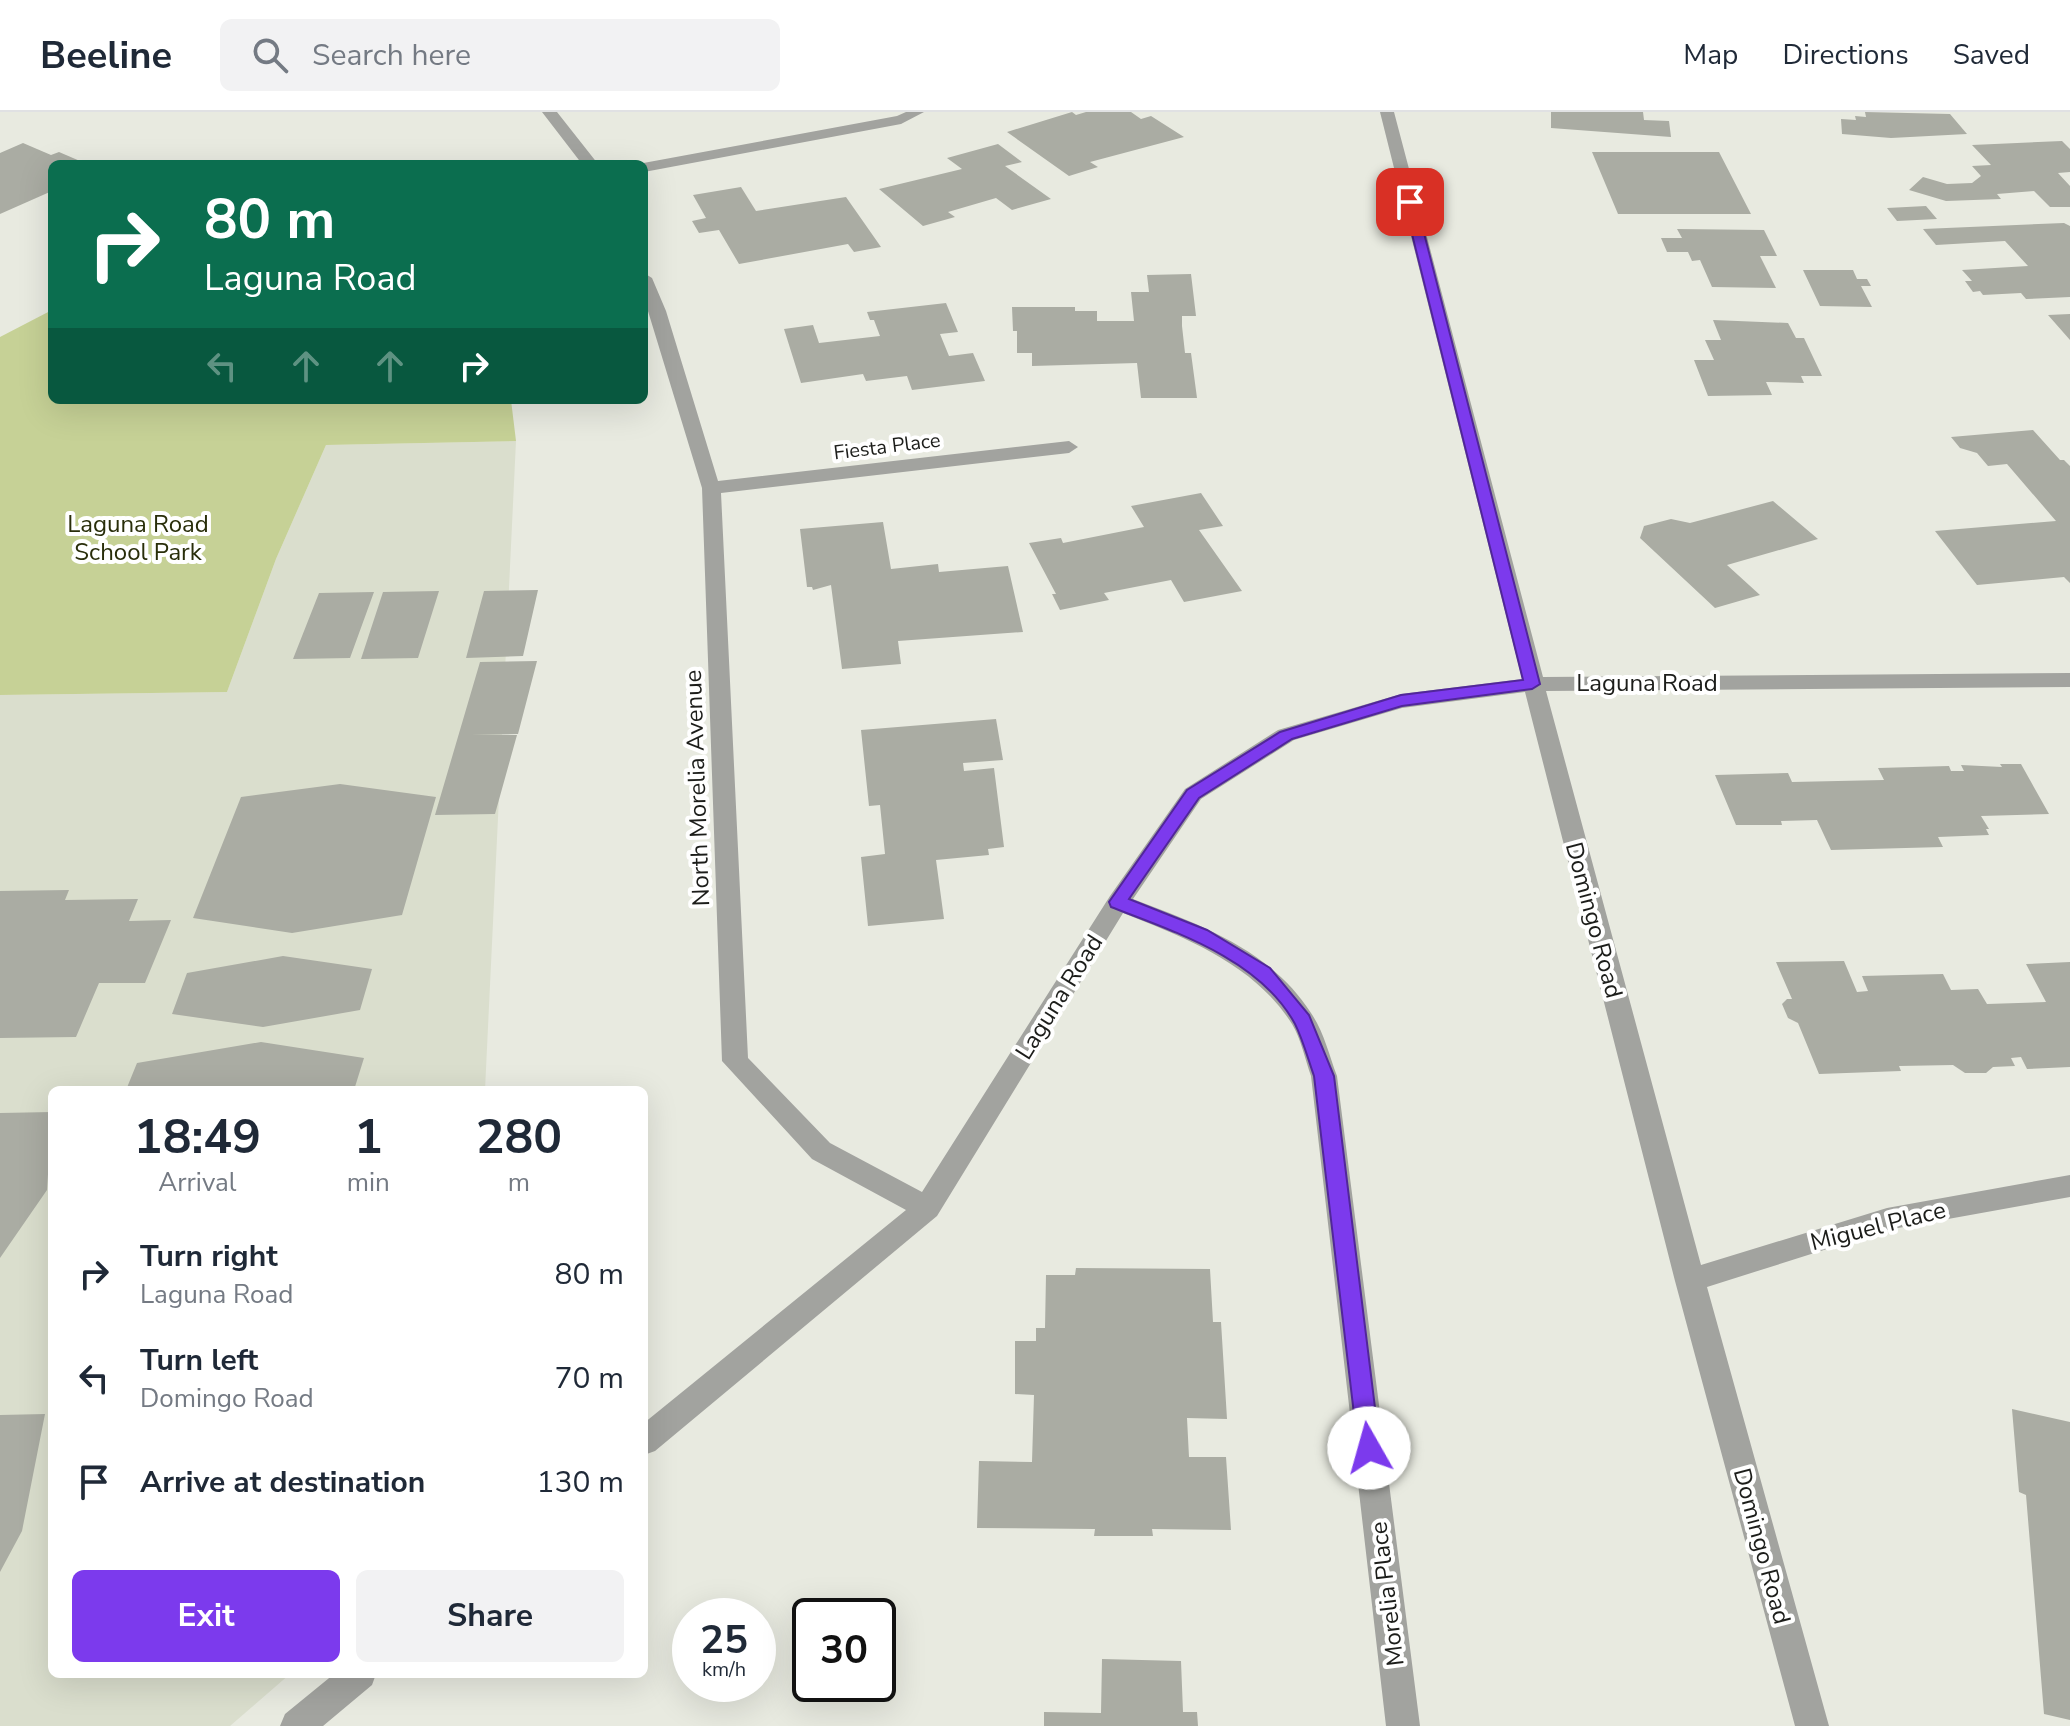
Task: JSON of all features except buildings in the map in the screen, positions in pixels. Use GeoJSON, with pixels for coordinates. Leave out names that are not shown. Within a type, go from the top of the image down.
{"type":"FeatureCollection","features":[{"type":"Feature","properties":{"kind":"street"},"geometry":{"type":"LineString","coordinates":[[549,112],[587,160]]}},
{"type":"Feature","properties":{"kind":"street"},"geometry":{"type":"LineString","coordinates":[[648,166],[901,120],[917,112]]}},
{"type":"Feature","properties":{"kind":"street","name":"Domingo Road"},"geometry":{"type":"LineString","coordinates":[[1387,112],[1532,684],[1689,1281],[1812,1726]]}},
{"type":"Feature","properties":{"kind":"street","name":"North Morelia Avenue"},"geometry":{"type":"LineString","coordinates":[[648,287],[658,311],[711,488],[735,1061],[821,1151],[927,1208]]}},
{"type":"Feature","properties":{"kind":"street","name":"Fiesta Place"},"geometry":{"type":"LineString","coordinates":[[711,488],[1069,447]]}},
{"type":"Feature","properties":{"kind":"street","name":"Laguna Road"},"geometry":{"type":"LineString","coordinates":[[648,1438],[927,1208],[1118,902],[1193,794],[1286,735],[1401,701],[1532,684],[2070,680]]}},
{"type":"Feature","properties":{"kind":"street","name":"Morelia Place"},"geometry":{"type":"LineString","coordinates":[[1118,902],[1201,935],[1263,972],[1303,1020],[1324,1076],[1403,1726]]}},
{"type":"Feature","properties":{"kind":"street","name":"Miguel Place"},"geometry":{"type":"LineString","coordinates":[[1689,1281],[1887,1219],[2070,1186]]}},
{"type":"Feature","properties":{"kind":"street"},"geometry":{"type":"LineString","coordinates":[[297,1726],[355,1678]]}},
{"type":"Feature","properties":{"kind":"shaded area"},"geometry":{"type":"Polygon","coordinates":[[[516,441],[485,1086],[48,1086],[48,1678],[285,1678],[230,1726],[0,1726],[0,695],[227,692],[276,559],[326,445],[516,441]]]}},
{"type":"Feature","properties":{"kind":"green space","name":"Laguna Road School Park"},"geometry":{"type":"Polygon","coordinates":[[[48,312],[48,404],[511,404],[516,441],[326,445],[276,559],[227,692],[0,695],[0,337],[48,312]]]}},
{"type":"Feature","properties":{"kind":"route"},"geometry":{"type":"LineString","coordinates":[[1369,1448],[1324,1076],[1303,1020],[1263,972],[1201,935],[1118,902],[1193,794],[1286,735],[1401,701],[1532,684],[1410,202]]}}]}
